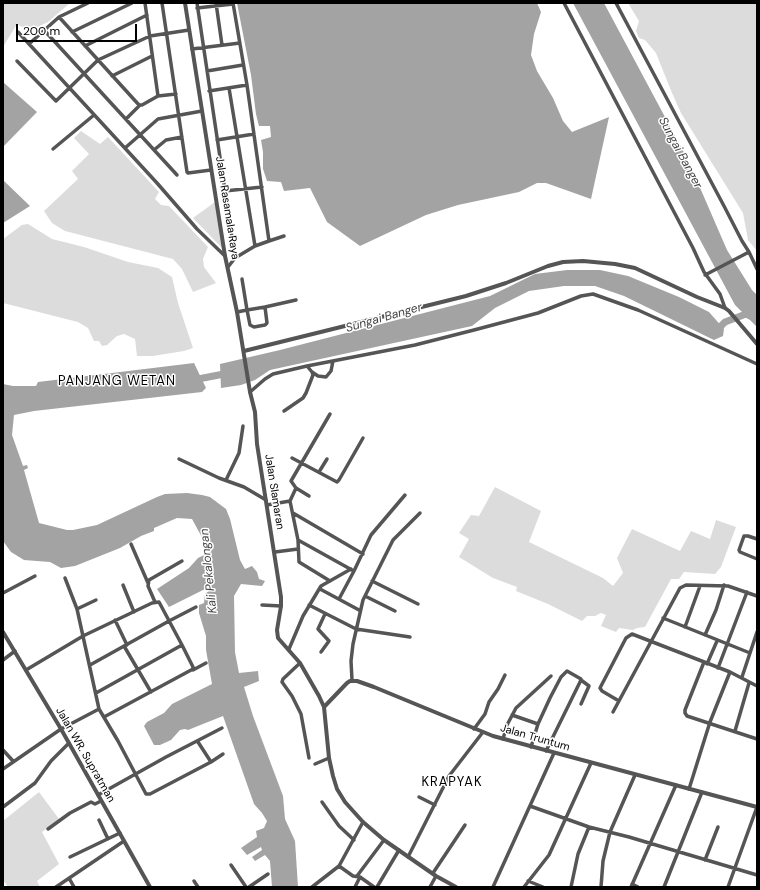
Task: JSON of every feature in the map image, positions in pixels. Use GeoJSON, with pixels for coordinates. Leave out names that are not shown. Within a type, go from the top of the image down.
{"type":"FeatureCollection","features":[{"type":"Feature","properties":{"kind":"street"},"geometry":{"type":"LineString","coordinates":[[29,44],[59,17],[88,3]]}},
{"type":"Feature","properties":{"kind":"street"},"geometry":{"type":"LineString","coordinates":[[72,32],[132,3]]}},
{"type":"Feature","properties":{"kind":"street"},"geometry":{"type":"LineString","coordinates":[[145,3],[158,96]]}},
{"type":"Feature","properties":{"kind":"street"},"geometry":{"type":"LineString","coordinates":[[162,3],[187,172],[211,170]]}},
{"type":"Feature","properties":{"kind":"street","name":"Jalan Rasamala Raya"},"geometry":{"type":"LineString","coordinates":[[185,3],[228,267]]}},
{"type":"Feature","properties":{"kind":"street","name":"Jalan Rasamala Raya"},"geometry":{"type":"LineString","coordinates":[[196,3],[235,258],[228,267]]}},
{"type":"Feature","properties":{"kind":"street"},"geometry":{"type":"LineString","coordinates":[[197,8],[216,4],[233,3],[247,85],[269,241]]}},
{"type":"Feature","properties":{"kind":"street"},"geometry":{"type":"LineString","coordinates":[[564,3],[706,275],[720,294],[725,308]]}},
{"type":"Feature","properties":{"kind":"street"},"geometry":{"type":"LineString","coordinates":[[616,3],[757,269]]}},
{"type":"Feature","properties":{"kind":"street"},"geometry":{"type":"LineString","coordinates":[[216,4],[222,45]]}},
{"type":"Feature","properties":{"kind":"street"},"geometry":{"type":"LineString","coordinates":[[85,46],[147,15]]}},
{"type":"Feature","properties":{"kind":"street"},"geometry":{"type":"LineString","coordinates":[[59,17],[140,105]]}},
{"type":"Feature","properties":{"kind":"street"},"geometry":{"type":"LineString","coordinates":[[44,30],[178,175]]}},
{"type":"Feature","properties":{"kind":"street"},"geometry":{"type":"LineString","coordinates":[[17,61],[54,100],[57,100],[98,60],[150,36],[189,30]]}},
{"type":"Feature","properties":{"kind":"street"},"geometry":{"type":"LineString","coordinates":[[18,32],[197,229],[225,256]]}},
{"type":"Feature","properties":{"kind":"street"},"geometry":{"type":"LineString","coordinates":[[192,49],[240,43]]}},
{"type":"Feature","properties":{"kind":"street"},"geometry":{"type":"LineString","coordinates":[[112,76],[152,56]]}},
{"type":"Feature","properties":{"kind":"street"},"geometry":{"type":"LineString","coordinates":[[207,71],[243,65]]}},
{"type":"Feature","properties":{"kind":"street"},"geometry":{"type":"LineString","coordinates":[[209,91],[247,85]]}},
{"type":"Feature","properties":{"kind":"street"},"geometry":{"type":"LineString","coordinates":[[229,88],[256,246]]}},
{"type":"Feature","properties":{"kind":"street"},"geometry":{"type":"LineString","coordinates":[[126,119],[140,105],[158,96],[176,94]]}},
{"type":"Feature","properties":{"kind":"street"},"geometry":{"type":"LineString","coordinates":[[125,148],[158,119],[202,112]]}},
{"type":"Feature","properties":{"kind":"street"},"geometry":{"type":"LineString","coordinates":[[53,149],[94,115]]}},
{"type":"Feature","properties":{"kind":"street"},"geometry":{"type":"LineString","coordinates":[[217,140],[254,134]]}},
{"type":"Feature","properties":{"kind":"street"},"geometry":{"type":"LineString","coordinates":[[154,150],[166,140],[182,137]]}},
{"type":"Feature","properties":{"kind":"street"},"geometry":{"type":"LineString","coordinates":[[225,191],[262,186]]}},
{"type":"Feature","properties":{"kind":"street"},"geometry":{"type":"LineString","coordinates":[[235,258],[256,246],[284,236]]}},
{"type":"Feature","properties":{"kind":"street"},"geometry":{"type":"LineString","coordinates":[[706,275],[748,252]]}},
{"type":"Feature","properties":{"kind":"street"},"geometry":{"type":"LineString","coordinates":[[244,351],[466,296],[506,283],[542,268],[571,261],[598,261],[626,265],[644,271],[697,297],[725,308],[757,344]]}},
{"type":"Feature","properties":{"kind":"street","name":"Jalan Slamaran"},"geometry":{"type":"LineString","coordinates":[[228,267],[244,351],[249,387],[255,412],[257,444],[275,552],[281,606],[277,633],[279,639],[300,663],[313,683],[324,707],[329,758],[337,789],[345,802],[363,822],[384,840],[450,886],[456,887]]}},
{"type":"Feature","properties":{"kind":"street"},"geometry":{"type":"LineString","coordinates":[[242,279],[250,326],[254,328],[267,324],[264,307]]}},
{"type":"Feature","properties":{"kind":"street"},"geometry":{"type":"LineString","coordinates":[[250,392],[264,379],[273,374],[416,345],[538,313],[580,296],[593,294],[638,310],[757,364]]}},
{"type":"Feature","properties":{"kind":"street"},"geometry":{"type":"LineString","coordinates":[[237,312],[296,300]]}},
{"type":"Feature","properties":{"kind":"street"},"geometry":{"type":"LineString","coordinates":[[307,366],[318,376],[326,377],[331,371],[333,361]]}},
{"type":"Feature","properties":{"kind":"street"},"geometry":{"type":"LineString","coordinates":[[284,411],[303,398],[312,379],[312,372]]}},
{"type":"Feature","properties":{"kind":"street"},"geometry":{"type":"LineString","coordinates":[[308,496],[296,488],[291,481],[330,414]]}},
{"type":"Feature","properties":{"kind":"street"},"geometry":{"type":"LineString","coordinates":[[226,480],[239,453],[243,426]]}},
{"type":"Feature","properties":{"kind":"street"},"geometry":{"type":"LineString","coordinates":[[292,458],[336,482],[339,481],[363,438]]}},
{"type":"Feature","properties":{"kind":"street"},"geometry":{"type":"LineString","coordinates":[[179,459],[219,478],[244,487],[267,503],[290,501]]}},
{"type":"Feature","properties":{"kind":"street"},"geometry":{"type":"LineString","coordinates":[[319,472],[327,459]]}},
{"type":"Feature","properties":{"kind":"street"},"geometry":{"type":"LineString","coordinates":[[296,488],[290,501],[298,540],[300,563],[316,571],[330,581]]}},
{"type":"Feature","properties":{"kind":"street"},"geometry":{"type":"LineString","coordinates":[[339,599],[375,530],[405,495]]}},
{"type":"Feature","properties":{"kind":"street"},"geometry":{"type":"LineString","coordinates":[[293,513],[363,554]]}},
{"type":"Feature","properties":{"kind":"street"},"geometry":{"type":"LineString","coordinates":[[324,707],[347,683],[352,680],[351,661],[360,610],[365,596],[393,540],[420,513]]}},
{"type":"Feature","properties":{"kind":"street"},"geometry":{"type":"LineString","coordinates":[[757,540],[744,536],[739,550],[740,552],[757,559]]}},
{"type":"Feature","properties":{"kind":"street"},"geometry":{"type":"LineString","coordinates":[[298,540],[353,570]]}},
{"type":"Feature","properties":{"kind":"street"},"geometry":{"type":"LineString","coordinates":[[131,544],[155,602]]}},
{"type":"Feature","properties":{"kind":"street"},"geometry":{"type":"LineString","coordinates":[[275,552],[298,549]]}},
{"type":"Feature","properties":{"kind":"street"},"geometry":{"type":"LineString","coordinates":[[148,584],[150,580],[182,561]]}},
{"type":"Feature","properties":{"kind":"street"},"geometry":{"type":"LineString","coordinates":[[288,649],[309,605],[320,588],[330,581],[353,570]]}},
{"type":"Feature","properties":{"kind":"street"},"geometry":{"type":"LineString","coordinates":[[3,593],[35,576]]}},
{"type":"Feature","properties":{"kind":"street"},"geometry":{"type":"LineString","coordinates":[[65,578],[77,609],[99,709],[146,794],[149,795],[223,754]]}},
{"type":"Feature","properties":{"kind":"street"},"geometry":{"type":"LineString","coordinates":[[372,581],[418,604]]}},
{"type":"Feature","properties":{"kind":"street"},"geometry":{"type":"LineString","coordinates":[[124,585],[134,612]]}},
{"type":"Feature","properties":{"kind":"street"},"geometry":{"type":"LineString","coordinates":[[613,712],[680,588],[686,585],[724,585],[757,596]]}},
{"type":"Feature","properties":{"kind":"street"},"geometry":{"type":"LineString","coordinates":[[706,636],[724,585]]}},
{"type":"Feature","properties":{"kind":"street"},"geometry":{"type":"LineString","coordinates":[[685,627],[700,586]]}},
{"type":"Feature","properties":{"kind":"street"},"geometry":{"type":"LineString","coordinates":[[320,588],[360,610]]}},
{"type":"Feature","properties":{"kind":"street"},"geometry":{"type":"LineString","coordinates":[[718,668],[747,592]]}},
{"type":"Feature","properties":{"kind":"street"},"geometry":{"type":"LineString","coordinates":[[365,596],[395,611]]}},
{"type":"Feature","properties":{"kind":"street"},"geometry":{"type":"LineString","coordinates":[[77,609],[96,600]]}},
{"type":"Feature","properties":{"kind":"street"},"geometry":{"type":"LineString","coordinates":[[26,670],[83,636],[155,602],[159,602],[182,645],[193,667],[193,670]]}},
{"type":"Feature","properties":{"kind":"street"},"geometry":{"type":"LineString","coordinates":[[262,605],[281,606]]}},
{"type":"Feature","properties":{"kind":"street"},"geometry":{"type":"LineString","coordinates":[[309,605],[356,629],[410,637]]}},
{"type":"Feature","properties":{"kind":"street"},"geometry":{"type":"LineString","coordinates":[[90,665],[196,607]]}},
{"type":"Feature","properties":{"kind":"street"},"geometry":{"type":"LineString","coordinates":[[322,652],[329,641],[318,629],[325,614]]}},
{"type":"Feature","properties":{"kind":"street"},"geometry":{"type":"LineString","coordinates":[[663,618],[750,653]]}},
{"type":"Feature","properties":{"kind":"street"},"geometry":{"type":"LineString","coordinates":[[115,620],[126,645],[151,692]]}},
{"type":"Feature","properties":{"kind":"street","name":"Jalan WR. Supratman"},"geometry":{"type":"LineString","coordinates":[[3,632],[98,795],[98,803],[116,835],[150,887]]}},
{"type":"Feature","properties":{"kind":"street"},"geometry":{"type":"LineString","coordinates":[[742,677],[757,632]]}},
{"type":"Feature","properties":{"kind":"street"},"geometry":{"type":"LineString","coordinates":[[619,701],[601,690],[601,687],[626,638],[630,634],[634,634],[730,672],[757,686]]}},
{"type":"Feature","properties":{"kind":"street"},"geometry":{"type":"LineString","coordinates":[[717,641],[685,712],[687,716],[710,722],[757,739]]}},
{"type":"Feature","properties":{"kind":"street"},"geometry":{"type":"LineString","coordinates":[[96,693],[182,645]]}},
{"type":"Feature","properties":{"kind":"street"},"geometry":{"type":"LineString","coordinates":[[3,660],[15,651]]}},
{"type":"Feature","properties":{"kind":"street"},"geometry":{"type":"LineString","coordinates":[[104,717],[206,663]]}},
{"type":"Feature","properties":{"kind":"street"},"geometry":{"type":"LineString","coordinates":[[300,663],[283,679],[282,682],[292,696],[301,714],[309,758]]}},
{"type":"Feature","properties":{"kind":"street"},"geometry":{"type":"LineString","coordinates":[[531,747],[538,724],[550,698],[566,671],[589,685],[581,704]]}},
{"type":"Feature","properties":{"kind":"street"},"geometry":{"type":"LineString","coordinates":[[689,789],[710,722],[730,672]]}},
{"type":"Feature","properties":{"kind":"street"},"geometry":{"type":"LineString","coordinates":[[474,728],[485,714],[489,702],[505,675]]}},
{"type":"Feature","properties":{"kind":"street"},"geometry":{"type":"LineString","coordinates":[[503,739],[507,725],[519,704],[550,676]]}},
{"type":"Feature","properties":{"kind":"street","name":"Jalan Truntum"},"geometry":{"type":"LineString","coordinates":[[352,680],[374,687],[503,739],[757,807]]}},
{"type":"Feature","properties":{"kind":"street"},"geometry":{"type":"LineString","coordinates":[[546,751],[581,680]]}},
{"type":"Feature","properties":{"kind":"street"},"geometry":{"type":"LineString","coordinates":[[734,731],[750,683]]}},
{"type":"Feature","properties":{"kind":"street"},"geometry":{"type":"LineString","coordinates":[[3,769],[60,730],[99,709]]}},
{"type":"Feature","properties":{"kind":"street"},"geometry":{"type":"LineString","coordinates":[[512,715],[538,724]]}},
{"type":"Feature","properties":{"kind":"street"},"geometry":{"type":"LineString","coordinates":[[98,795],[222,728]]}},
{"type":"Feature","properties":{"kind":"street"},"geometry":{"type":"LineString","coordinates":[[408,857],[449,776],[483,732]]}},
{"type":"Feature","properties":{"kind":"street"},"geometry":{"type":"LineString","coordinates":[[198,742],[211,762]]}},
{"type":"Feature","properties":{"kind":"street"},"geometry":{"type":"LineString","coordinates":[[3,807],[35,783],[51,761],[69,743]]}},
{"type":"Feature","properties":{"kind":"street"},"geometry":{"type":"LineString","coordinates":[[3,750],[13,761]]}},
{"type":"Feature","properties":{"kind":"street"},"geometry":{"type":"LineString","coordinates":[[494,887],[554,753]]}},
{"type":"Feature","properties":{"kind":"street"},"geometry":{"type":"LineString","coordinates":[[315,764],[329,758]]}},
{"type":"Feature","properties":{"kind":"street"},"geometry":{"type":"LineString","coordinates":[[524,887],[549,855],[591,763]]}},
{"type":"Feature","properties":{"kind":"street"},"geometry":{"type":"LineString","coordinates":[[601,887],[603,861],[610,832],[635,775]]}},
{"type":"Feature","properties":{"kind":"street"},"geometry":{"type":"LineString","coordinates":[[638,887],[631,886],[676,785]]}},
{"type":"Feature","properties":{"kind":"street"},"geometry":{"type":"LineString","coordinates":[[664,887],[702,792]]}},
{"type":"Feature","properties":{"kind":"street"},"geometry":{"type":"LineString","coordinates":[[419,797],[435,804]]}},
{"type":"Feature","properties":{"kind":"street"},"geometry":{"type":"LineString","coordinates":[[48,829],[70,813],[92,802],[98,803]]}},
{"type":"Feature","properties":{"kind":"street"},"geometry":{"type":"LineString","coordinates":[[322,802],[339,826],[354,840]]}},
{"type":"Feature","properties":{"kind":"street"},"geometry":{"type":"LineString","coordinates":[[530,806],[589,827],[757,875]]}},
{"type":"Feature","properties":{"kind":"street"},"geometry":{"type":"LineString","coordinates":[[728,887],[757,807]]}},
{"type":"Feature","properties":{"kind":"street"},"geometry":{"type":"LineString","coordinates":[[99,820],[108,838]]}},
{"type":"Feature","properties":{"kind":"street"},"geometry":{"type":"LineString","coordinates":[[312,887],[339,866],[363,822]]}},
{"type":"Feature","properties":{"kind":"street"},"geometry":{"type":"LineString","coordinates":[[430,887],[434,874],[465,825]]}},
{"type":"Feature","properties":{"kind":"street"},"geometry":{"type":"LineString","coordinates":[[705,860],[718,826]]}},
{"type":"Feature","properties":{"kind":"street"},"geometry":{"type":"LineString","coordinates":[[571,887],[578,854],[589,827]]}},
{"type":"Feature","properties":{"kind":"street"},"geometry":{"type":"LineString","coordinates":[[70,857],[116,835]]}},
{"type":"Feature","properties":{"kind":"street"},"geometry":{"type":"LineString","coordinates":[[355,887],[358,877],[384,840]]}},
{"type":"Feature","properties":{"kind":"street"},"geometry":{"type":"LineString","coordinates":[[56,887],[121,843]]}},
{"type":"Feature","properties":{"kind":"street"},"geometry":{"type":"LineString","coordinates":[[339,866],[353,876],[358,877],[376,887],[399,850]]}},
{"type":"Feature","properties":{"kind":"street"},"geometry":{"type":"LineString","coordinates":[[231,865],[247,887],[268,874]]}},
{"type":"Feature","properties":{"kind":"street"},"geometry":{"type":"LineString","coordinates":[[69,878],[74,887]]}},
{"type":"Feature","properties":{"kind":"street"},"geometry":{"type":"LineString","coordinates":[[194,881],[198,887]]}},
{"type":"Feature","properties":{"kind":"street"},"geometry":{"type":"LineString","coordinates":[[528,881],[543,887]]}},
{"type":"Feature","properties":{"kind":"shaded area"},"geometry":{"type":"Polygon","coordinates":[[[3,3],[70,3],[48,22],[29,31],[17,24],[3,47],[3,3]]]}},
{"type":"Feature","properties":{"kind":"shaded area"},"geometry":{"type":"Polygon","coordinates":[[[628,3],[757,3],[757,251],[748,240],[743,213],[681,113],[656,53],[645,40],[639,38],[636,31],[639,21],[628,3]]]}},
{"type":"Feature","properties":{"kind":"shaded area"},"geometry":{"type":"Polygon","coordinates":[[[81,131],[100,144],[108,137],[159,192],[155,199],[161,205],[169,206],[208,247],[203,259],[204,267],[216,283],[193,292],[182,269],[173,259],[65,231],[52,223],[44,211],[78,179],[72,171],[89,154],[74,138],[81,131]]]}},
{"type":"Feature","properties":{"kind":"shaded area"},"geometry":{"type":"Polygon","coordinates":[[[215,202],[223,249],[193,218],[215,202]]]}},
{"type":"Feature","properties":{"kind":"shaded area"},"geometry":{"type":"Polygon","coordinates":[[[28,224],[52,239],[84,247],[128,262],[158,268],[172,277],[178,303],[193,348],[153,356],[137,356],[135,339],[124,334],[117,336],[107,345],[102,346],[99,341],[94,341],[88,328],[78,322],[3,303],[3,239],[22,225],[28,224]]]}},
{"type":"Feature","properties":{"kind":"shaded area"},"geometry":{"type":"Polygon","coordinates":[[[495,487],[541,511],[529,542],[603,578],[613,586],[623,573],[617,558],[632,529],[680,551],[691,531],[710,539],[716,520],[736,527],[721,567],[715,574],[684,572],[679,579],[671,579],[645,627],[633,630],[619,628],[616,632],[601,626],[606,615],[601,613],[595,616],[587,616],[582,621],[548,604],[516,591],[517,587],[493,578],[459,557],[469,539],[459,533],[471,515],[479,516],[495,487]]]}},
{"type":"Feature","properties":{"kind":"shaded area"},"geometry":{"type":"Polygon","coordinates":[[[39,792],[59,819],[42,832],[59,864],[37,881],[40,887],[8,887],[3,880],[3,821],[39,792]]]}},
{"type":"Feature","properties":{"kind":"water"},"geometry":{"type":"Polygon","coordinates":[[[237,3],[537,3],[541,12],[534,34],[531,55],[537,71],[553,98],[563,121],[572,132],[609,117],[591,199],[546,183],[537,183],[519,192],[458,205],[426,215],[360,246],[327,222],[310,188],[284,191],[281,182],[267,181],[263,169],[261,140],[271,137],[270,126],[259,126],[237,3]]]}},
{"type":"Feature","properties":{"kind":"water"},"geometry":{"type":"Polygon","coordinates":[[[573,3],[604,3],[688,160],[727,250],[752,290],[757,295],[757,327],[735,305],[573,3]]]}},
{"type":"Feature","properties":{"kind":"water"},"geometry":{"type":"Polygon","coordinates":[[[3,82],[37,112],[3,147],[3,82]]]}},
{"type":"Feature","properties":{"kind":"water"},"geometry":{"type":"Polygon","coordinates":[[[3,180],[30,206],[3,223],[3,180]]]}},
{"type":"Feature","properties":{"kind":"water"},"geometry":{"type":"Polygon","coordinates":[[[567,270],[600,270],[628,276],[679,297],[709,312],[724,329],[723,336],[714,340],[624,296],[595,286],[564,286],[529,291],[495,308],[472,326],[270,370],[255,380],[241,385],[221,388],[220,364],[490,296],[535,274],[567,270]]]}},
{"type":"Feature","properties":{"kind":"water","name":"Kali Pekalongan"},"geometry":{"type":"Polygon","coordinates":[[[194,363],[206,388],[202,392],[34,411],[14,415],[12,435],[23,466],[27,465],[28,468],[24,470],[39,523],[67,530],[97,525],[165,494],[187,493],[202,495],[210,497],[226,509],[230,519],[240,560],[245,569],[252,566],[257,572],[259,579],[265,581],[262,586],[241,584],[234,596],[235,652],[239,673],[258,671],[259,681],[244,687],[253,716],[283,796],[285,819],[295,841],[298,887],[272,887],[270,861],[265,855],[255,861],[252,857],[262,850],[261,847],[247,855],[241,848],[257,837],[256,831],[264,828],[267,821],[254,804],[223,716],[188,730],[180,730],[171,740],[160,745],[154,745],[144,726],[147,722],[164,713],[172,704],[212,684],[206,650],[206,636],[199,613],[199,605],[204,603],[205,594],[210,590],[209,587],[169,607],[157,589],[189,568],[198,558],[210,552],[192,519],[177,518],[154,528],[154,531],[141,536],[120,548],[75,566],[61,568],[50,562],[24,560],[11,552],[3,541],[3,384],[13,386],[36,386],[38,382],[194,363]]]}},
{"type":"Feature","properties":{"kind":"waterway","name":"Sungai Banger"},"geometry":{"type":"LineString","coordinates":[[713,325],[720,327],[725,322],[746,314],[757,319]]}},
{"type":"Feature","properties":{"kind":"waterway","name":"Sungai Banger"},"geometry":{"type":"LineString","coordinates":[[193,380],[229,373]]}},
{"type":"Feature","properties":{"kind":"district","name":"PANJANG WETAN"},"geometry":{"type":"Point","coordinates":[117,382]}},
{"type":"Feature","properties":{"kind":"district","name":"KRAPYAK"},"geometry":{"type":"Point","coordinates":[452,783]}}]}
